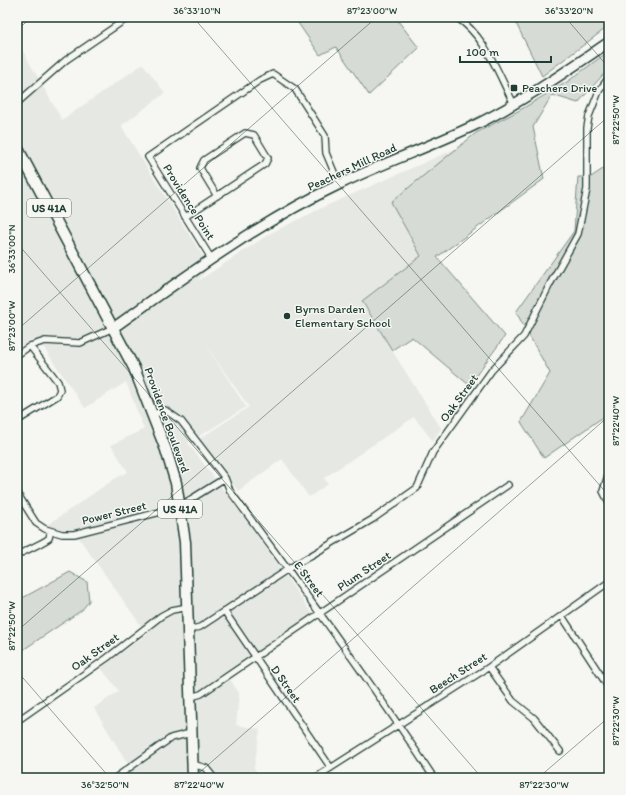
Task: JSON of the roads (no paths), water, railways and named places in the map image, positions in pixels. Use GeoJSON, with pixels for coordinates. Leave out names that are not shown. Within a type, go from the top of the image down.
{"type":"FeatureCollection","features":[{"type":"Feature","properties":{"kind":"highway","name":"Providence Boulevard"},"geometry":{"type":"LineString","coordinates":[[17,147],[134,368],[154,414],[166,450],[180,506],[185,542],[193,778]]}},
{"type":"Feature","properties":{"kind":"main road","name":"Peachers Mill Road"},"geometry":{"type":"LineString","coordinates":[[113,328],[211,258],[261,226],[339,184],[472,126],[514,104],[568,71],[609,42]]}},
{"type":"Feature","properties":{"kind":"street"},"geometry":{"type":"LineString","coordinates":[[17,103],[66,60],[129,17]]}},
{"type":"Feature","properties":{"kind":"street"},"geometry":{"type":"LineString","coordinates":[[456,17],[468,24],[478,35],[514,104]]}},
{"type":"Feature","properties":{"kind":"street","name":"Providence Point"},"geometry":{"type":"LineString","coordinates":[[211,258],[148,157],[237,94],[273,74],[295,89],[325,136],[326,153],[339,184]]}},
{"type":"Feature","properties":{"kind":"street","name":"Oak Street"},"geometry":{"type":"LineString","coordinates":[[189,630],[200,627],[225,612],[288,569],[373,519],[417,488],[433,452],[492,370],[524,336],[550,284],[578,234],[587,188],[587,128],[589,116],[599,91],[609,77]]}},
{"type":"Feature","properties":{"kind":"street"},"geometry":{"type":"LineString","coordinates":[[185,217],[217,196],[265,164],[268,158],[254,135],[245,133],[204,160],[200,168],[217,196]]}},
{"type":"Feature","properties":{"kind":"street"},"geometry":{"type":"LineString","coordinates":[[17,355],[30,346],[45,341],[80,344],[113,328]]}},
{"type":"Feature","properties":{"kind":"street"},"geometry":{"type":"LineString","coordinates":[[17,421],[57,396],[60,390],[58,382],[30,346]]}},
{"type":"Feature","properties":{"kind":"street","name":"E Street"},"geometry":{"type":"LineString","coordinates":[[154,414],[165,410],[182,421],[225,478],[230,491],[399,724],[434,778]]}},
{"type":"Feature","properties":{"kind":"street"},"geometry":{"type":"LineString","coordinates":[[609,472],[603,491],[609,504]]}},
{"type":"Feature","properties":{"kind":"street","name":"Power Street"},"geometry":{"type":"LineString","coordinates":[[17,493],[36,523],[50,531],[62,534],[74,534],[180,506],[225,478]]}},
{"type":"Feature","properties":{"kind":"street","name":"Plum Street"},"geometry":{"type":"LineString","coordinates":[[191,697],[201,694],[508,486]]}},
{"type":"Feature","properties":{"kind":"street"},"geometry":{"type":"LineString","coordinates":[[17,555],[45,542],[49,538],[50,531]]}},
{"type":"Feature","properties":{"kind":"street","name":"Beech Street"},"geometry":{"type":"LineString","coordinates":[[315,778],[489,667],[609,582]]}},
{"type":"Feature","properties":{"kind":"street","name":"Oak Street"},"geometry":{"type":"LineString","coordinates":[[17,721],[107,658],[161,616],[172,610],[188,607]]}},
{"type":"Feature","properties":{"kind":"street","name":"D Street"},"geometry":{"type":"LineString","coordinates":[[225,612],[254,658],[331,768]]}},
{"type":"Feature","properties":{"kind":"street"},"geometry":{"type":"LineString","coordinates":[[562,616],[609,688]]}},
{"type":"Feature","properties":{"kind":"street"},"geometry":{"type":"LineString","coordinates":[[489,667],[513,701],[534,718],[560,751]]}},
{"type":"Feature","properties":{"kind":"street"},"geometry":{"type":"LineString","coordinates":[[115,778],[171,738],[191,733]]}},
{"type":"Feature","properties":{"kind":"street"},"geometry":{"type":"LineString","coordinates":[[192,764],[206,768],[214,778]]}},
{"type":"Feature","properties":{"kind":"place","name":"Peachers Drive"},"geometry":{"type":"Point","coordinates":[514,88]}},
{"type":"Feature","properties":{"kind":"place","name":"Byrns Darden Elementary School"},"geometry":{"type":"Point","coordinates":[287,316]}}]}
